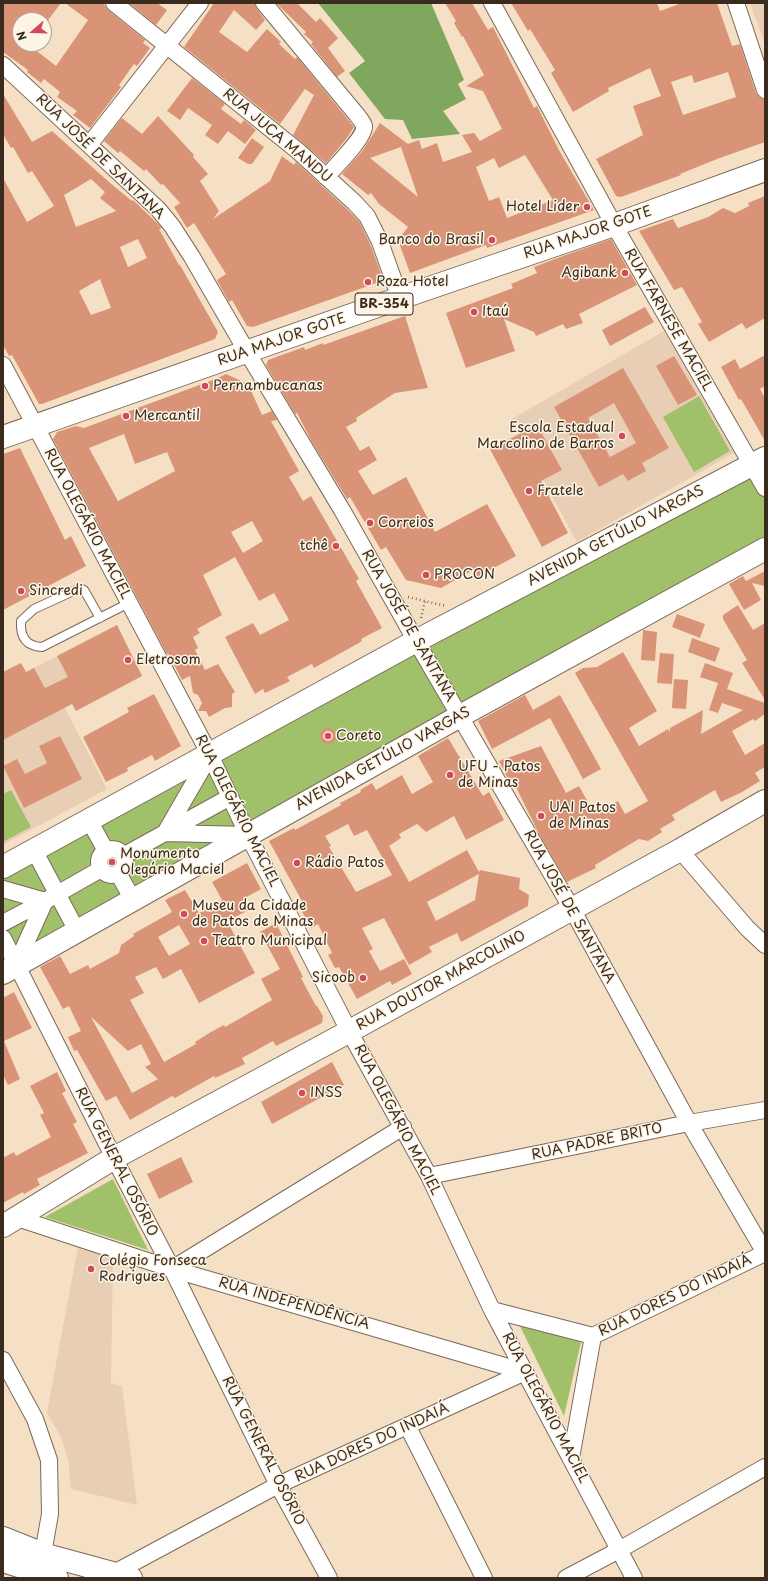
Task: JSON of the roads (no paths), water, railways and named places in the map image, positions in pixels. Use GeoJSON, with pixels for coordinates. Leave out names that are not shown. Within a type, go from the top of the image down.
{"type":"FeatureCollection","features":[{"type":"Feature","properties":{"kind":"street","name":"RUA JUCA MANDU"},"geometry":{"type":"LineString","coordinates":[[114,3],[298,151],[367,216],[380,242],[400,298]]}},
{"type":"Feature","properties":{"kind":"street"},"geometry":{"type":"LineString","coordinates":[[89,145],[200,3]]}},
{"type":"Feature","properties":{"kind":"street"},"geometry":{"type":"LineString","coordinates":[[264,3],[357,115],[364,126],[358,139],[326,177]]}},
{"type":"Feature","properties":{"kind":"street","name":"RUA FARNESE MACIEL"},"geometry":{"type":"LineString","coordinates":[[492,3],[614,224],[758,461],[765,488]]}},
{"type":"Feature","properties":{"kind":"street"},"geometry":{"type":"LineString","coordinates":[[736,3],[765,90]]}},
{"type":"Feature","properties":{"kind":"street","name":"RUA JOSÉ DE SANTANA"},"geometry":{"type":"LineString","coordinates":[[3,65],[158,209],[172,226],[192,257],[246,352],[342,510],[416,641],[572,909],[689,1123],[765,1253]]}},
{"type":"Feature","properties":{"kind":"street","name":"RUA MAJOR GOTE"},"geometry":{"type":"LineString","coordinates":[[3,438],[765,170]]}},
{"type":"Feature","properties":{"kind":"street","name":"RUA OLEGÁRIO MACIEL"},"geometry":{"type":"LineString","coordinates":[[3,365],[210,755],[248,835],[349,1031],[429,1176],[492,1310],[634,1578]]}},
{"type":"Feature","properties":{"kind":"street","name":"AVENIDA GETÚLIO VARGAS"},"geometry":{"type":"LineString","coordinates":[[3,867],[416,641],[758,461]]}},
{"type":"Feature","properties":{"kind":"street","name":"AVENIDA GETÚLIO VARGAS"},"geometry":{"type":"LineString","coordinates":[[10,969],[460,716],[765,549]]}},
{"type":"Feature","properties":{"kind":"street"},"geometry":{"type":"LineString","coordinates":[[165,833],[210,755]]}},
{"type":"Feature","properties":{"kind":"street"},"geometry":{"type":"LineString","coordinates":[[123,856],[230,797]]}},
{"type":"Feature","properties":{"kind":"street","name":"RUA DOUTOR MARCOLINO"},"geometry":{"type":"LineString","coordinates":[[10,1222],[114,1158],[680,850],[765,801]]}},
{"type":"Feature","properties":{"kind":"street"},"geometry":{"type":"LineString","coordinates":[[89,820],[106,851]]}},
{"type":"Feature","properties":{"kind":"street"},"geometry":{"type":"LineString","coordinates":[[165,833],[248,835]]}},
{"type":"Feature","properties":{"kind":"street"},"geometry":{"type":"LineString","coordinates":[[34,850],[51,897],[77,931]]}},
{"type":"Feature","properties":{"kind":"street"},"geometry":{"type":"LineString","coordinates":[[680,850],[747,928],[765,945]]}},
{"type":"Feature","properties":{"kind":"street"},"geometry":{"type":"LineString","coordinates":[[106,851],[117,851],[123,856],[124,865],[118,873],[112,875],[107,874],[99,865],[100,857],[106,851]]}},
{"type":"Feature","properties":{"kind":"street"},"geometry":{"type":"LineString","coordinates":[[3,922],[51,897],[101,868]]}},
{"type":"Feature","properties":{"kind":"street"},"geometry":{"type":"LineString","coordinates":[[118,873],[133,900]]}},
{"type":"Feature","properties":{"kind":"street"},"geometry":{"type":"LineString","coordinates":[[3,889],[51,897]]}},
{"type":"Feature","properties":{"kind":"street"},"geometry":{"type":"LineString","coordinates":[[10,969],[51,897]]}},
{"type":"Feature","properties":{"kind":"street","name":"RUA GENERAL OSÓRIO"},"geometry":{"type":"LineString","coordinates":[[3,938],[10,969],[114,1158],[172,1269],[278,1486],[329,1578]]}},
{"type":"Feature","properties":{"kind":"street","name":"RUA PADRE BRITO"},"geometry":{"type":"LineString","coordinates":[[429,1176],[689,1123],[765,1110]]}},
{"type":"Feature","properties":{"kind":"street"},"geometry":{"type":"LineString","coordinates":[[172,1269],[403,1127]]}},
{"type":"Feature","properties":{"kind":"street","name":"RUA INDEPENDÊNCIA"},"geometry":{"type":"LineString","coordinates":[[10,1222],[525,1372]]}},
{"type":"Feature","properties":{"kind":"street","name":"RUA DORES DO INDAIÁ"},"geometry":{"type":"LineString","coordinates":[[492,1310],[593,1336],[765,1253]]}},
{"type":"Feature","properties":{"kind":"street"},"geometry":{"type":"LineString","coordinates":[[571,1458],[593,1336]]}},
{"type":"Feature","properties":{"kind":"street"},"geometry":{"type":"LineString","coordinates":[[3,1360],[35,1419],[48,1460],[50,1514],[45,1571]]}},
{"type":"Feature","properties":{"kind":"street","name":"RUA DORES DO INDAIÁ"},"geometry":{"type":"LineString","coordinates":[[122,1576],[278,1486],[525,1372]]}},
{"type":"Feature","properties":{"kind":"street"},"geometry":{"type":"LineString","coordinates":[[408,1427],[484,1578]]}},
{"type":"Feature","properties":{"kind":"street"},"geometry":{"type":"LineString","coordinates":[[566,1578],[619,1550],[765,1467]]}},
{"type":"Feature","properties":{"kind":"street"},"geometry":{"type":"LineString","coordinates":[[3,1538],[45,1571]]}},
{"type":"Feature","properties":{"kind":"street"},"geometry":{"type":"LineString","coordinates":[[3,1561],[45,1571],[122,1576]]}},
{"type":"Feature","properties":{"kind":"lane"},"geometry":{"type":"LineString","coordinates":[[100,618],[84,590],[80,588],[34,609],[21,621],[20,631],[27,641],[36,646],[42,647],[100,618],[129,603]]}},
{"type":"Feature","properties":{"kind":"place","name":"Hotel Lider"},"geometry":{"type":"Point","coordinates":[587,207]}},
{"type":"Feature","properties":{"kind":"place","name":"Banco do Brasil"},"geometry":{"type":"Point","coordinates":[492,240]}},
{"type":"Feature","properties":{"kind":"place","name":"Agibank"},"geometry":{"type":"Point","coordinates":[625,273]}},
{"type":"Feature","properties":{"kind":"place","name":"Roza Hotel"},"geometry":{"type":"Point","coordinates":[368,282]}},
{"type":"Feature","properties":{"kind":"place","name":"Itaú"},"geometry":{"type":"Point","coordinates":[474,312]}},
{"type":"Feature","properties":{"kind":"place","name":"Pernambucanas"},"geometry":{"type":"Point","coordinates":[205,386]}},
{"type":"Feature","properties":{"kind":"place","name":"Mercantil"},"geometry":{"type":"Point","coordinates":[126,416]}},
{"type":"Feature","properties":{"kind":"place","name":"Escola Estadual Marcolino de Barros"},"geometry":{"type":"Point","coordinates":[622,436]}},
{"type":"Feature","properties":{"kind":"place","name":"Fratele"},"geometry":{"type":"Point","coordinates":[529,491]}},
{"type":"Feature","properties":{"kind":"place","name":"Correios"},"geometry":{"type":"Point","coordinates":[370,523]}},
{"type":"Feature","properties":{"kind":"place","name":"tchê"},"geometry":{"type":"Point","coordinates":[336,546]}},
{"type":"Feature","properties":{"kind":"place","name":"PROCON"},"geometry":{"type":"Point","coordinates":[426,575]}},
{"type":"Feature","properties":{"kind":"place","name":"Sincredi"},"geometry":{"type":"Point","coordinates":[21,591]}},
{"type":"Feature","properties":{"kind":"place","name":"Eletrosom"},"geometry":{"type":"Point","coordinates":[128,660]}},
{"type":"Feature","properties":{"kind":"place","name":"Coreto"},"geometry":{"type":"Point","coordinates":[328,736]}},
{"type":"Feature","properties":{"kind":"place","name":"UFU - Patos de Minas"},"geometry":{"type":"Point","coordinates":[450,775]}},
{"type":"Feature","properties":{"kind":"place","name":"UAI Patos de Minas"},"geometry":{"type":"Point","coordinates":[541,816]}},
{"type":"Feature","properties":{"kind":"place","name":"Monumento Olegário Maciel"},"geometry":{"type":"Point","coordinates":[112,862]}},
{"type":"Feature","properties":{"kind":"place","name":"Rádio Patos"},"geometry":{"type":"Point","coordinates":[297,863]}},
{"type":"Feature","properties":{"kind":"place","name":"Museu da Cidade de Patos de Minas"},"geometry":{"type":"Point","coordinates":[184,914]}},
{"type":"Feature","properties":{"kind":"place","name":"Teatro Municipal"},"geometry":{"type":"Point","coordinates":[204,941]}},
{"type":"Feature","properties":{"kind":"place","name":"Sicoob"},"geometry":{"type":"Point","coordinates":[363,978]}},
{"type":"Feature","properties":{"kind":"place","name":"INSS"},"geometry":{"type":"Point","coordinates":[302,1093]}},
{"type":"Feature","properties":{"kind":"place","name":"Colégio Fonseca Rodrigues"},"geometry":{"type":"Point","coordinates":[91,1269]}}]}
